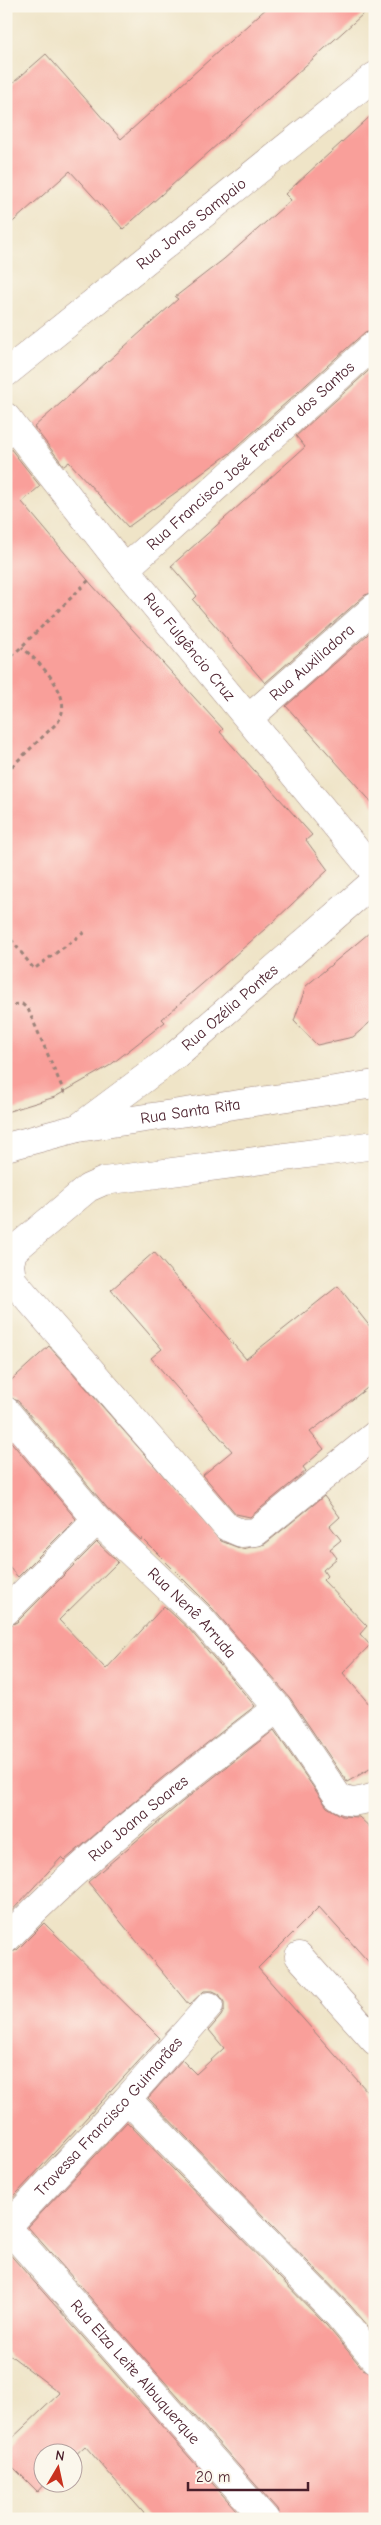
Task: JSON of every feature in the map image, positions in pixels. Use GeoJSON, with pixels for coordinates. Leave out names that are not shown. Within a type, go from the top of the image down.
{"type":"FeatureCollection","features":[{"type":"Feature","properties":{"kind":"street","name":"Rua Jonas Sampaio"},"geometry":{"type":"LineString","coordinates":[[6,373],[375,76]]}},
{"type":"Feature","properties":{"kind":"street","name":"Rua Francisco José Ferreira dos Santos"},"geometry":{"type":"LineString","coordinates":[[120,561],[375,344]]}},
{"type":"Feature","properties":{"kind":"street","name":"Rua Fulgêncio Cruz"},"geometry":{"type":"LineString","coordinates":[[6,417],[120,561],[375,873]]}},
{"type":"Feature","properties":{"kind":"street","name":"Rua Auxiliadora"},"geometry":{"type":"LineString","coordinates":[[249,718],[375,607]]}},
{"type":"Feature","properties":{"kind":"street","name":"Rua Ozélia Pontes"},"geometry":{"type":"LineString","coordinates":[[78,1128],[177,1054],[375,882]]}},
{"type":"Feature","properties":{"kind":"street","name":"Rua Santa Rita"},"geometry":{"type":"LineString","coordinates":[[6,1147],[78,1128],[375,1084]]}},
{"type":"Feature","properties":{"kind":"street"},"geometry":{"type":"LineString","coordinates":[[375,1145],[104,1181],[88,1188],[13,1251],[10,1264],[12,1280],[227,1527],[241,1533],[256,1532],[375,1434]]}},
{"type":"Feature","properties":{"kind":"street","name":"Rua Nenê Arruda"},"geometry":{"type":"LineString","coordinates":[[6,1411],[97,1520],[202,1619],[278,1708],[337,1795],[344,1801],[352,1803],[375,1797]]}},
{"type":"Feature","properties":{"kind":"street"},"geometry":{"type":"LineString","coordinates":[[6,1611],[97,1520]]}},
{"type":"Feature","properties":{"kind":"street","name":"Rua Joana Soares"},"geometry":{"type":"LineString","coordinates":[[6,1938],[40,1904],[164,1795],[278,1708]]}},
{"type":"Feature","properties":{"kind":"street"},"geometry":{"type":"LineString","coordinates":[[299,1956],[375,2041]]}},
{"type":"Feature","properties":{"kind":"street","name":"Travessa Francisco Guimarães"},"geometry":{"type":"LineString","coordinates":[[7,2226],[128,2098],[209,2006]]}},
{"type":"Feature","properties":{"kind":"street"},"geometry":{"type":"LineString","coordinates":[[128,2098],[338,2316],[375,2358]]}},
{"type":"Feature","properties":{"kind":"street","name":"Rua Elza Leite Albuquerque"},"geometry":{"type":"LineString","coordinates":[[7,2226],[265,2519]]}},
{"type":"Feature","properties":{"kind":"path"},"geometry":{"type":"LineString","coordinates":[[6,662],[120,561]]}},
{"type":"Feature","properties":{"kind":"path"},"geometry":{"type":"LineString","coordinates":[[6,772],[58,722],[63,714],[64,706],[51,676],[22,647]]}},
{"type":"Feature","properties":{"kind":"path"},"geometry":{"type":"LineString","coordinates":[[6,933],[34,970],[86,932]]}},
{"type":"Feature","properties":{"kind":"path"},"geometry":{"type":"LineString","coordinates":[[6,1005],[22,1004],[28,1009],[78,1128]]}},
{"type":"Feature","properties":{"kind":"building"},"geometry":{"type":"Polygon","coordinates":[[[269,6],[372,6],[123,229],[70,171],[6,228],[6,89],[46,54],[121,139],[269,6]]]}},
{"type":"Feature","properties":{"kind":"building"},"geometry":{"type":"Polygon","coordinates":[[[375,112],[375,329],[365,332],[230,453],[128,527],[69,462],[64,466],[34,427],[178,299],[175,297],[224,259],[291,200],[285,194],[375,112]]]}},
{"type":"Feature","properties":{"kind":"building"},"geometry":{"type":"Polygon","coordinates":[[[375,365],[375,592],[365,595],[265,683],[193,600],[197,596],[171,566],[305,447],[296,436],[375,365]]]}},
{"type":"Feature","properties":{"kind":"building"},"geometry":{"type":"Polygon","coordinates":[[[10,448],[40,486],[22,502],[92,585],[223,729],[220,732],[312,835],[306,840],[328,870],[273,922],[162,1019],[165,1022],[109,1066],[55,1097],[6,1112],[6,452],[10,448]]]}},
{"type":"Feature","properties":{"kind":"building"},"geometry":{"type":"Polygon","coordinates":[[[375,628],[375,806],[286,706],[375,628]]]}},
{"type":"Feature","properties":{"kind":"building"},"geometry":{"type":"Polygon","coordinates":[[[375,928],[375,1018],[353,1037],[317,1045],[294,1021],[306,986],[375,928]]]}},
{"type":"Feature","properties":{"kind":"building"},"geometry":{"type":"Polygon","coordinates":[[[154,1252],[246,1359],[338,1286],[375,1333],[375,1382],[310,1432],[324,1449],[303,1467],[306,1471],[250,1517],[236,1514],[203,1475],[232,1451],[151,1358],[162,1349],[111,1290],[154,1252]]]}},
{"type":"Feature","properties":{"kind":"building"},"geometry":{"type":"Polygon","coordinates":[[[49,1346],[221,1541],[242,1549],[265,1544],[324,1496],[340,1517],[330,1526],[341,1540],[330,1549],[337,1558],[323,1570],[327,1576],[323,1580],[367,1626],[360,1634],[370,1645],[343,1673],[375,1711],[375,1766],[347,1782],[290,1698],[213,1609],[142,1538],[141,1540],[108,1509],[18,1401],[6,1396],[6,1385],[49,1346]]]}},
{"type":"Feature","properties":{"kind":"building"},"geometry":{"type":"Polygon","coordinates":[[[6,1436],[76,1519],[18,1577],[6,1564],[6,1436]]]}},
{"type":"Feature","properties":{"kind":"building"},"geometry":{"type":"Polygon","coordinates":[[[97,1542],[118,1562],[59,1620],[106,1669],[164,1606],[190,1630],[255,1706],[162,1778],[65,1860],[62,1857],[6,1917],[6,1627],[17,1622],[97,1542]]]}},
{"type":"Feature","properties":{"kind":"building"},"geometry":{"type":"Polygon","coordinates":[[[274,1730],[327,1807],[342,1816],[359,1817],[375,1832],[375,1969],[319,1907],[258,1968],[375,2100],[375,2334],[350,2305],[148,2098],[182,2060],[196,2074],[224,2048],[209,2030],[221,2016],[224,2010],[224,2002],[219,1994],[213,1991],[204,1991],[189,2005],[88,1882],[182,1802],[274,1730]]]}},
{"type":"Feature","properties":{"kind":"building"},"geometry":{"type":"Polygon","coordinates":[[[44,1923],[160,2038],[6,2205],[6,1954],[17,1950],[44,1923]]]}},
{"type":"Feature","properties":{"kind":"building"},"geometry":{"type":"Polygon","coordinates":[[[127,2122],[327,2326],[363,2369],[375,2374],[375,2519],[280,2519],[277,2509],[28,2227],[127,2122]]]}},
{"type":"Feature","properties":{"kind":"building"},"geometry":{"type":"Polygon","coordinates":[[[6,2250],[244,2519],[149,2519],[85,2446],[82,2449],[82,2442],[32,2442],[32,2486],[6,2460],[6,2444],[60,2393],[6,2352],[6,2250]]]}}]}
